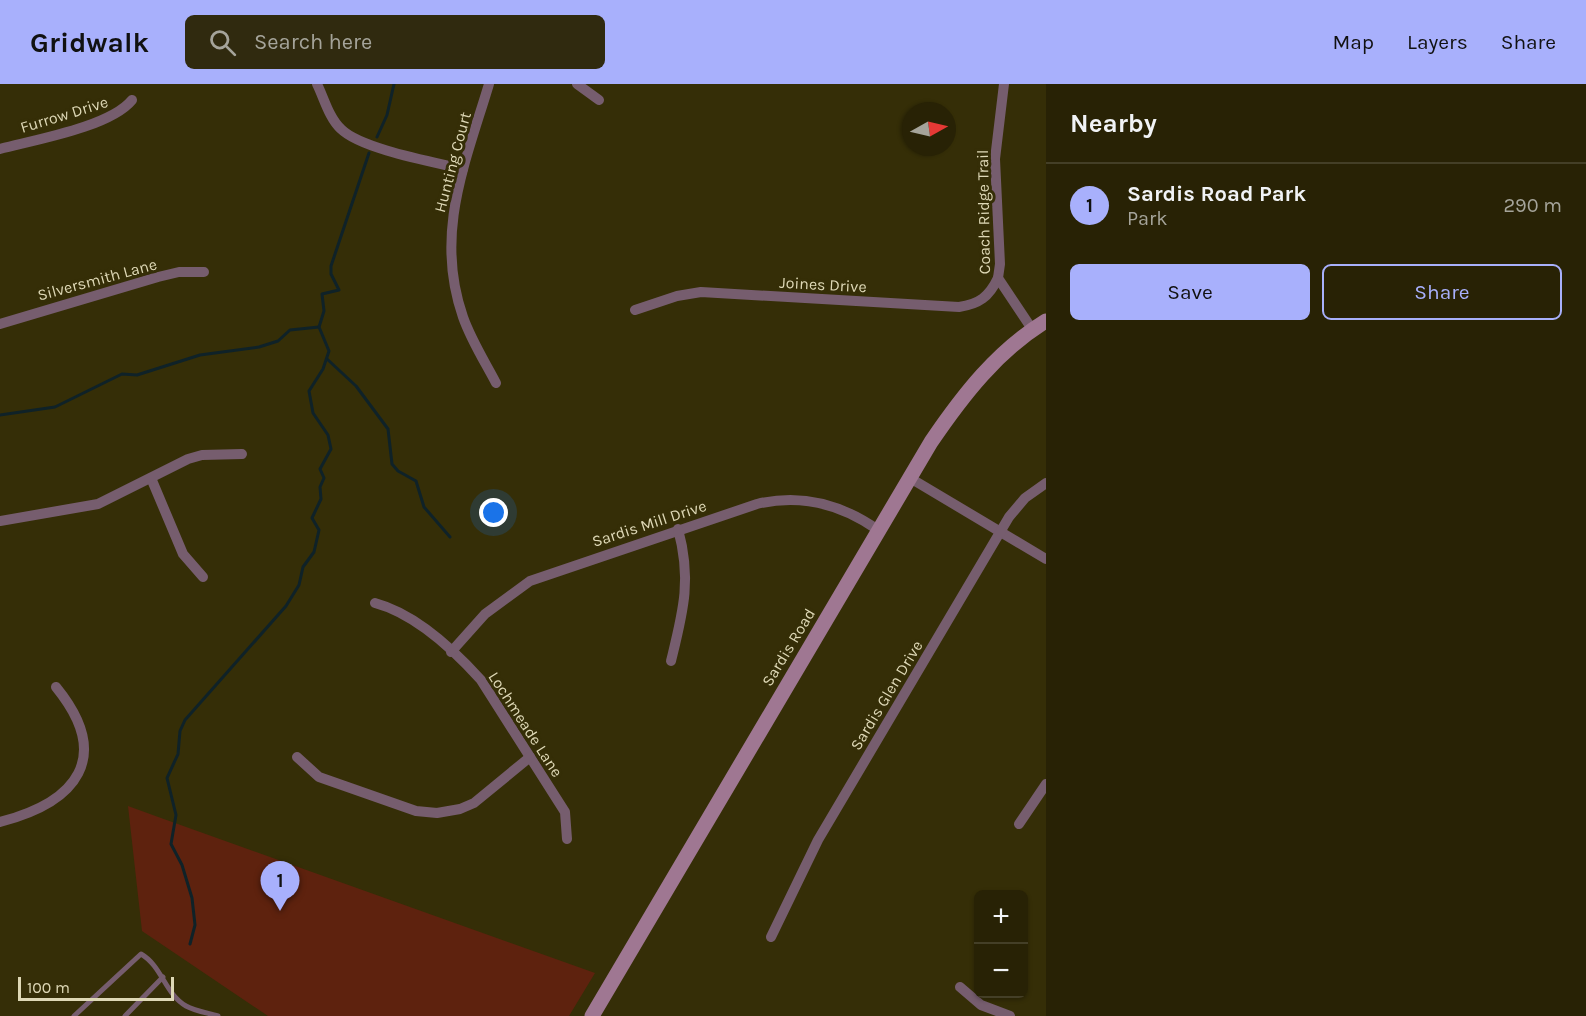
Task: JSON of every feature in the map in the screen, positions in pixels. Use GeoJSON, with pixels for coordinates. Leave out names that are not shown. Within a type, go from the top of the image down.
{"type":"FeatureCollection","features":[{"type":"Feature","properties":{"kind":"main road","name":"Sardis Road"},"geometry":{"type":"LineString","coordinates":[[592,1016],[931,442],[969,388],[1002,354],[1032,329],[1046,321]]}},
{"type":"Feature","properties":{"kind":"street"},"geometry":{"type":"LineString","coordinates":[[317,84],[332,116],[348,134],[373,145],[463,169]]}},
{"type":"Feature","properties":{"kind":"street","name":"Hunting Court"},"geometry":{"type":"LineString","coordinates":[[489,84],[453,208],[450,257],[456,294],[464,319],[496,383]]}},
{"type":"Feature","properties":{"kind":"street"},"geometry":{"type":"LineString","coordinates":[[577,84],[599,100]]}},
{"type":"Feature","properties":{"kind":"street","name":"Coach Ridge Trail"},"geometry":{"type":"LineString","coordinates":[[1004,84],[995,159],[1000,264],[998,278],[1032,329]]}},
{"type":"Feature","properties":{"kind":"street","name":"Furrow Drive"},"geometry":{"type":"LineString","coordinates":[[0,149],[98,122],[115,115],[132,100]]}},
{"type":"Feature","properties":{"kind":"street","name":"Silversmith Lane"},"geometry":{"type":"LineString","coordinates":[[0,324],[158,277],[179,272],[204,272]]}},
{"type":"Feature","properties":{"kind":"street","name":"Joines Drive"},"geometry":{"type":"LineString","coordinates":[[635,310],[677,296],[701,292],[959,307],[971,305],[991,294],[998,278]]}},
{"type":"Feature","properties":{"kind":"street"},"geometry":{"type":"LineString","coordinates":[[0,521],[98,504],[188,459],[202,455],[242,454]]}},
{"type":"Feature","properties":{"kind":"street"},"geometry":{"type":"LineString","coordinates":[[151,478],[183,554],[203,577]]}},
{"type":"Feature","properties":{"kind":"street"},"geometry":{"type":"LineString","coordinates":[[910,478],[1046,559]]}},
{"type":"Feature","properties":{"kind":"street","name":"Sardis Glen Drive"},"geometry":{"type":"LineString","coordinates":[[771,937],[818,840],[1000,532],[1016,508],[1033,491],[1046,483]]}},
{"type":"Feature","properties":{"kind":"street","name":"Sardis Mill Drive"},"geometry":{"type":"LineString","coordinates":[[451,652],[485,614],[530,580],[757,504],[784,499],[812,500],[848,511],[878,530]]}},
{"type":"Feature","properties":{"kind":"street"},"geometry":{"type":"LineString","coordinates":[[671,661],[684,608],[687,581],[678,529]]}},
{"type":"Feature","properties":{"kind":"street","name":"Lochmeade Lane"},"geometry":{"type":"LineString","coordinates":[[375,603],[398,609],[481,680],[565,812],[567,839]]}},
{"type":"Feature","properties":{"kind":"street"},"geometry":{"type":"LineString","coordinates":[[0,822],[48,805],[64,792],[76,776],[83,746],[82,729],[74,710],[56,687]]}},
{"type":"Feature","properties":{"kind":"street"},"geometry":{"type":"LineString","coordinates":[[297,757],[319,777],[416,811],[437,813],[460,809],[474,803],[530,757]]}},
{"type":"Feature","properties":{"kind":"street"},"geometry":{"type":"LineString","coordinates":[[1018,824],[1046,784]]}},
{"type":"Feature","properties":{"kind":"street"},"geometry":{"type":"LineString","coordinates":[[960,987],[981,1005],[1010,1016]]}},
{"type":"Feature","properties":{"kind":"lane"},"geometry":{"type":"LineString","coordinates":[[74,1016],[142,954],[163,977],[172,995],[186,1007],[218,1016]]}},
{"type":"Feature","properties":{"kind":"lane"},"geometry":{"type":"LineString","coordinates":[[125,1016],[163,977]]}},
{"type":"Feature","properties":{"kind":"shaded area"},"geometry":{"type":"Polygon","coordinates":[[[128,806],[595,973],[569,1016],[268,1016],[142,931],[128,806]]]}},
{"type":"Feature","properties":{"kind":"waterway"},"geometry":{"type":"LineString","coordinates":[[377,137],[387,115],[394,84]]}},
{"type":"Feature","properties":{"kind":"waterway"},"geometry":{"type":"LineString","coordinates":[[190,944],[195,925],[192,898],[182,865],[171,844],[176,815],[167,778],[178,754],[180,731],[185,720],[286,606],[299,585],[303,567],[314,552],[319,530],[312,518],[321,499],[320,487],[324,478],[320,469],[331,449],[328,435],[313,413],[309,391],[323,369],[329,351],[319,327],[324,311],[322,294],[339,290],[331,274],[331,266],[369,153]]}},
{"type":"Feature","properties":{"kind":"waterway"},"geometry":{"type":"LineString","coordinates":[[0,415],[55,407],[122,374],[137,375],[200,355],[259,347],[278,341],[290,330],[319,327]]}},
{"type":"Feature","properties":{"kind":"waterway"},"geometry":{"type":"LineString","coordinates":[[327,359],[356,386],[388,429],[392,464],[398,471],[416,481],[424,507],[450,537]]}},
{"type":"Feature","properties":{"kind":"place","name":"Sardis Road Park"},"geometry":{"type":"Point","coordinates":[280,911]}}]}
